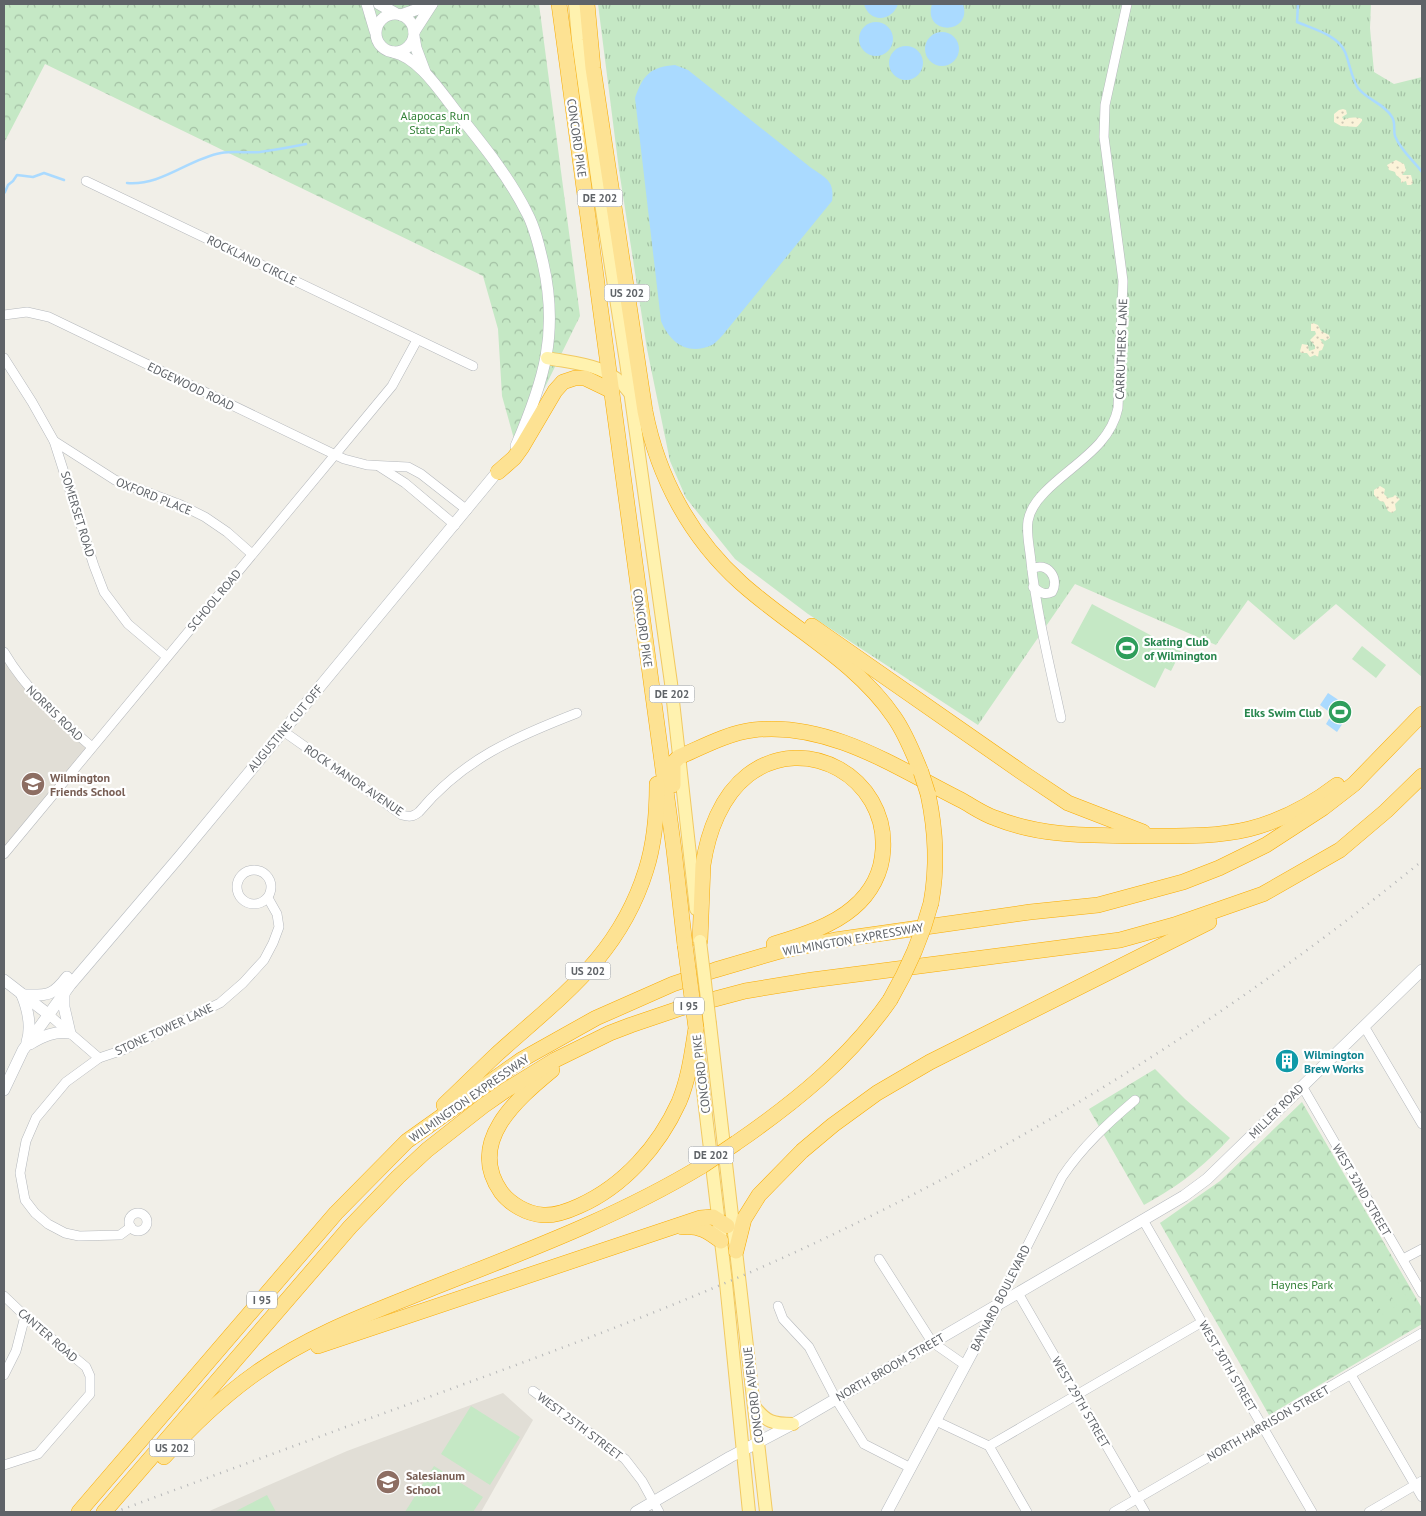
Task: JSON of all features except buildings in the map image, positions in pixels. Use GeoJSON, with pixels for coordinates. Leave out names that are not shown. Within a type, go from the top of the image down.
{"type":"FeatureCollection","features":[{"type":"Feature","properties":{"kind":"highway","name":"CONCORD PIKE"},"geometry":{"type":"LineString","coordinates":[[559,4],[674,850],[685,945],[703,1026]]}},
{"type":"Feature","properties":{"kind":"highway","name":"US 202"},"geometry":{"type":"LineString","coordinates":[[115,1512],[183,1437],[234,1389],[282,1356],[330,1330],[592,1224],[642,1200],[702,1166],[784,1109],[826,1073],[866,1032],[890,1000],[906,973],[916,950],[931,903],[935,875],[936,843],[928,794],[921,772],[904,733],[881,700],[845,665],[756,596],[721,562],[698,535],[672,494],[656,456],[648,428],[593,68],[587,4]]}},
{"type":"Feature","properties":{"kind":"highway"},"geometry":{"type":"LineString","coordinates":[[498,472],[518,453],[555,390],[564,382],[576,378],[585,378],[612,391]]}},
{"type":"Feature","properties":{"kind":"highway"},"geometry":{"type":"LineString","coordinates":[[721,562],[1022,773],[1061,798],[1154,836]]}},
{"type":"Feature","properties":{"kind":"highway"},"geometry":{"type":"LineString","coordinates":[[674,850],[672,769],[675,759],[729,736],[753,730],[779,730],[814,734],[858,748],[993,818],[1026,828],[1062,835],[1212,835],[1249,829],[1285,817],[1326,794],[1358,769],[1422,707]]}},
{"type":"Feature","properties":{"kind":"highway","name":"WILMINGTON EXPRESSWAY"},"geometry":{"type":"LineString","coordinates":[[79,1512],[336,1213],[407,1141],[521,1060],[596,1018],[674,984],[715,970],[807,945],[877,933],[1098,905],[1183,882],[1219,868],[1266,845],[1323,808],[1354,784],[1422,714]]}},
{"type":"Feature","properties":{"kind":"highway","name":"US 202"},"geometry":{"type":"LineString","coordinates":[[407,1141],[496,1055],[578,980],[611,943],[634,902],[652,847],[657,803],[658,740]]}},
{"type":"Feature","properties":{"kind":"highway"},"geometry":{"type":"LineString","coordinates":[[622,1007],[711,964],[824,926],[854,908],[867,893],[876,878],[883,857],[884,847],[879,814],[870,797],[852,776],[834,765],[822,761],[799,758],[782,760],[763,766],[739,783],[726,799],[720,811],[705,852],[700,941]]}},
{"type":"Feature","properties":{"kind":"highway","name":"WILMINGTON EXPRESSWAY"},"geometry":{"type":"LineString","coordinates":[[104,1512],[350,1228],[392,1184],[427,1150],[491,1100],[555,1060],[610,1033],[670,1011],[717,998],[778,985],[1120,940],[1174,926],[1263,894],[1340,850],[1386,811],[1422,776]]}},
{"type":"Feature","properties":{"kind":"highway"},"geometry":{"type":"LineString","coordinates":[[736,1251],[744,1219],[759,1195],[802,1151],[833,1125],[877,1093],[930,1062],[1263,894]]}},
{"type":"Feature","properties":{"kind":"highway"},"geometry":{"type":"LineString","coordinates":[[670,1011],[556,1067],[521,1096],[509,1109],[500,1121],[491,1146],[489,1158],[490,1167],[497,1186],[513,1203],[521,1209],[543,1215],[561,1213],[580,1206],[606,1192],[630,1172],[654,1145],[679,1101],[703,1026]]}},
{"type":"Feature","properties":{"kind":"highway"},"geometry":{"type":"LineString","coordinates":[[234,1389],[301,1353],[322,1344],[700,1218],[713,1218],[722,1223]]}},
{"type":"Feature","properties":{"kind":"highway"},"geometry":{"type":"LineString","coordinates":[[661,1231],[692,1226],[706,1230],[721,1241]]}},
{"type":"Feature","properties":{"kind":"main road","name":"CONCORD PIKE"},"geometry":{"type":"LineString","coordinates":[[575,4],[596,174],[669,665],[700,941],[708,1130],[722,1223],[721,1241],[726,1283]]}},
{"type":"Feature","properties":{"kind":"main road"},"geometry":{"type":"LineString","coordinates":[[547,358],[598,368],[618,378],[629,392]]}},
{"type":"Feature","properties":{"kind":"main road","name":"CONCORD PIKE"},"geometry":{"type":"LineString","coordinates":[[703,1026],[739,1277]]}},
{"type":"Feature","properties":{"kind":"main road"},"geometry":{"type":"LineString","coordinates":[[722,1223],[748,1429],[752,1440],[758,1444]]}},
{"type":"Feature","properties":{"kind":"main road","name":"CONCORD AVENUE"},"geometry":{"type":"LineString","coordinates":[[739,1277],[766,1512]]}},
{"type":"Feature","properties":{"kind":"main road","name":"CONCORD AVENUE"},"geometry":{"type":"LineString","coordinates":[[726,1283],[749,1512]]}},
{"type":"Feature","properties":{"kind":"main road"},"geometry":{"type":"LineString","coordinates":[[754,1406],[760,1414],[770,1421],[793,1424]]}},
{"type":"Feature","properties":{"kind":"street"},"geometry":{"type":"LineString","coordinates":[[367,4],[373,18],[380,46],[406,57],[426,74]]}},
{"type":"Feature","properties":{"kind":"street"},"geometry":{"type":"LineString","coordinates":[[379,4],[412,23],[416,48],[426,74]]}},
{"type":"Feature","properties":{"kind":"street"},"geometry":{"type":"LineString","coordinates":[[376,34],[377,25],[386,16],[432,4]]}},
{"type":"Feature","properties":{"kind":"street"},"geometry":{"type":"LineString","coordinates":[[393,52],[407,48],[432,4]]}},
{"type":"Feature","properties":{"kind":"street","name":"CARRUTHERS LANE"},"geometry":{"type":"LineString","coordinates":[[1061,718],[1033,586],[1027,524],[1032,507],[1044,492],[1104,438],[1114,422],[1118,408],[1123,281],[1104,137],[1105,105],[1127,4]]}},
{"type":"Feature","properties":{"kind":"street","name":"AUGUSTINE CUT OFF"},"geometry":{"type":"LineString","coordinates":[[4,1090],[26,1046],[64,993],[498,472],[516,446],[534,403],[547,358],[550,323],[546,274],[538,242],[528,214],[492,157],[426,74]]}},
{"type":"Feature","properties":{"kind":"street","name":"ROCKLAND CIRCLE"},"geometry":{"type":"LineString","coordinates":[[86,181],[473,366]]}},
{"type":"Feature","properties":{"kind":"street","name":"EDGEWOOD ROAD"},"geometry":{"type":"LineString","coordinates":[[4,315],[27,312],[49,317],[355,463],[414,470],[467,510]]}},
{"type":"Feature","properties":{"kind":"street","name":"SCHOOL ROAD"},"geometry":{"type":"LineString","coordinates":[[4,854],[392,386],[417,340]]}},
{"type":"Feature","properties":{"kind":"street","name":"SOMERSET ROAD"},"geometry":{"type":"LineString","coordinates":[[4,358],[54,441],[104,592],[128,624],[167,657]]}},
{"type":"Feature","properties":{"kind":"street","name":"OXFORD PLACE"},"geometry":{"type":"LineString","coordinates":[[54,441],[115,480],[181,505],[205,517],[227,532],[252,554]]}},
{"type":"Feature","properties":{"kind":"street","name":"EDGEWOOD ROAD"},"geometry":{"type":"LineString","coordinates":[[377,466],[405,483],[455,525]]}},
{"type":"Feature","properties":{"kind":"street"},"geometry":{"type":"LineString","coordinates":[[1032,569],[1038,566],[1046,568],[1053,575],[1055,584],[1052,592],[1047,594],[1043,594],[1033,586]]}},
{"type":"Feature","properties":{"kind":"street","name":"NORRIS ROAD"},"geometry":{"type":"LineString","coordinates":[[4,652],[19,677],[33,694],[92,747]]}},
{"type":"Feature","properties":{"kind":"street","name":"ROCK MANOR AVENUE"},"geometry":{"type":"LineString","coordinates":[[283,731],[402,815],[409,817],[420,812],[457,775],[472,763],[522,734],[577,713]]}},
{"type":"Feature","properties":{"kind":"street","name":"STONE TOWER LANE"},"geometry":{"type":"LineString","coordinates":[[131,1227],[120,1235],[78,1236],[65,1233],[48,1224],[35,1213],[25,1200],[20,1173],[26,1141],[36,1118],[66,1082],[99,1058],[123,1050],[220,1003],[243,983],[264,960],[274,943],[279,927],[277,914],[268,898]]}},
{"type":"Feature","properties":{"kind":"street","name":"MILLER ROAD"},"geometry":{"type":"LineString","coordinates":[[1143,1220],[1184,1196],[1207,1179],[1422,970]]}},
{"type":"Feature","properties":{"kind":"street"},"geometry":{"type":"LineString","coordinates":[[22,995],[44,996],[60,986],[70,975],[80,974]]}},
{"type":"Feature","properties":{"kind":"street"},"geometry":{"type":"LineString","coordinates":[[4,980],[48,1014]]}},
{"type":"Feature","properties":{"kind":"street"},"geometry":{"type":"LineString","coordinates":[[26,1046],[47,1034],[70,1033],[64,1007],[64,993]]}},
{"type":"Feature","properties":{"kind":"street"},"geometry":{"type":"LineString","coordinates":[[22,995],[29,1021],[29,1035],[26,1046]]}},
{"type":"Feature","properties":{"kind":"street","name":"STONE TOWER LANE"},"geometry":{"type":"LineString","coordinates":[[48,1014],[99,1058]]}},
{"type":"Feature","properties":{"kind":"street"},"geometry":{"type":"LineString","coordinates":[[1364,1026],[1422,1124]]}},
{"type":"Feature","properties":{"kind":"street","name":"WEST 32ND STREET"},"geometry":{"type":"LineString","coordinates":[[1302,1086],[1422,1293]]}},
{"type":"Feature","properties":{"kind":"street","name":"BAYNARD BOULEVARD"},"geometry":{"type":"LineString","coordinates":[[887,1512],[998,1304],[1065,1172],[1100,1130],[1135,1100]]}},
{"type":"Feature","properties":{"kind":"street","name":"NORTH BROOM STREET"},"geometry":{"type":"LineString","coordinates":[[636,1512],[656,1507],[742,1451],[793,1424],[1143,1220]]}},
{"type":"Feature","properties":{"kind":"street","name":"WEST 30TH STREET"},"geometry":{"type":"LineString","coordinates":[[1143,1220],[1312,1512]]}},
{"type":"Feature","properties":{"kind":"street"},"geometry":{"type":"LineString","coordinates":[[1403,1260],[1422,1249]]}},
{"type":"Feature","properties":{"kind":"street"},"geometry":{"type":"LineString","coordinates":[[879,1259],[932,1342],[965,1365]]}},
{"type":"Feature","properties":{"kind":"street","name":"WEST 29TH STREET"},"geometry":{"type":"LineString","coordinates":[[1018,1293],[1145,1512]]}},
{"type":"Feature","properties":{"kind":"street","name":"CANTER ROAD"},"geometry":{"type":"LineString","coordinates":[[4,1296],[86,1367],[90,1376],[90,1394],[38,1454],[4,1465]]}},
{"type":"Feature","properties":{"kind":"street"},"geometry":{"type":"LineString","coordinates":[[778,1306],[783,1319],[809,1347],[836,1399],[864,1444],[911,1468]]}},
{"type":"Feature","properties":{"kind":"street"},"geometry":{"type":"LineString","coordinates":[[4,1375],[16,1351],[25,1316]]}},
{"type":"Feature","properties":{"kind":"street"},"geometry":{"type":"LineString","coordinates":[[989,1446],[1202,1322]]}},
{"type":"Feature","properties":{"kind":"street","name":"NORTH HARRISON STREET"},"geometry":{"type":"LineString","coordinates":[[1114,1512],[1422,1333]]}},
{"type":"Feature","properties":{"kind":"street"},"geometry":{"type":"LineString","coordinates":[[1351,1375],[1419,1483],[1422,1497]]}},
{"type":"Feature","properties":{"kind":"street","name":"WEST 25TH STREET"},"geometry":{"type":"LineString","coordinates":[[532,1391],[625,1459],[633,1468],[656,1507]]}},
{"type":"Feature","properties":{"kind":"street"},"geometry":{"type":"LineString","coordinates":[[936,1421],[989,1446],[1027,1512]]}},
{"type":"Feature","properties":{"kind":"street"},"geometry":{"type":"LineString","coordinates":[[1369,1512],[1419,1483]]}},
{"type":"Feature","properties":{"kind":"shaded area","name":"Wilmington Friends School"},"geometry":{"type":"Polygon","coordinates":[[[4,652],[14,670],[92,747],[4,854],[4,652]]]}},
{"type":"Feature","properties":{"kind":"shaded area","name":"Salesianum School"},"geometry":{"type":"Polygon","coordinates":[[[503,1393],[533,1420],[481,1512],[207,1512],[347,1451],[503,1393]]]}},
{"type":"Feature","properties":{"kind":"green space","name":"Alapocas Run State Park"},"geometry":{"type":"Polygon","coordinates":[[[4,4],[539,4],[580,316],[516,446],[502,396],[498,329],[483,276],[45,64],[4,143],[4,4]]]}},
{"type":"Feature","properties":{"kind":"green space"},"geometry":{"type":"Polygon","coordinates":[[[598,4],[1371,4],[1370,28],[1374,72],[1394,84],[1422,77],[1422,677],[1336,604],[1294,640],[1248,600],[1216,645],[1075,584],[978,725],[808,614],[735,559],[686,498],[670,461],[647,349],[619,170],[598,4]]]}},
{"type":"Feature","properties":{"kind":"green space","name":"Skating Club of Wilmington"},"geometry":{"type":"Polygon","coordinates":[[[1092,604],[1184,653],[1180,660],[1177,659],[1171,671],[1165,668],[1155,688],[1071,643],[1092,604]]]}},
{"type":"Feature","properties":{"kind":"green space"},"geometry":{"type":"Polygon","coordinates":[[[1362,646],[1386,665],[1376,678],[1352,659],[1362,646]]]}},
{"type":"Feature","properties":{"kind":"green space"},"geometry":{"type":"Polygon","coordinates":[[[1155,1069],[1185,1099],[1230,1138],[1190,1175],[1144,1205],[1089,1109],[1155,1069]]]}},
{"type":"Feature","properties":{"kind":"green space","name":"Haynes Park"},"geometry":{"type":"Polygon","coordinates":[[[1302,1102],[1422,1308],[1422,1324],[1269,1415],[1160,1223],[1220,1181],[1302,1102]]]}},
{"type":"Feature","properties":{"kind":"green space"},"geometry":{"type":"Polygon","coordinates":[[[1396,1279],[1410,1303],[1399,1309],[1385,1286],[1396,1279]]]}},
{"type":"Feature","properties":{"kind":"green space"},"geometry":{"type":"Polygon","coordinates":[[[1382,1287],[1396,1311],[1385,1318],[1371,1294],[1382,1287]]]}},
{"type":"Feature","properties":{"kind":"green space"},"geometry":{"type":"Polygon","coordinates":[[[471,1406],[520,1437],[490,1485],[441,1454],[471,1406]]]}},
{"type":"Feature","properties":{"kind":"green space"},"geometry":{"type":"Polygon","coordinates":[[[434,1466],[483,1497],[473,1512],[405,1512],[434,1466]]]}},
{"type":"Feature","properties":{"kind":"green space"},"geometry":{"type":"Polygon","coordinates":[[[267,1495],[276,1512],[234,1512],[267,1495]]]}},
{"type":"Feature","properties":{"kind":"sand"},"geometry":{"type":"Polygon","coordinates":[[[1343,109],[1346,110],[1347,114],[1342,117],[1344,120],[1348,118],[1362,119],[1357,127],[1341,126],[1334,122],[1334,114],[1343,109]]]}},
{"type":"Feature","properties":{"kind":"sand"},"geometry":{"type":"Polygon","coordinates":[[[1396,160],[1404,164],[1406,170],[1402,175],[1411,175],[1413,183],[1411,185],[1407,185],[1406,181],[1401,183],[1401,179],[1395,172],[1389,170],[1387,165],[1396,160]]]}},
{"type":"Feature","properties":{"kind":"sand"},"geometry":{"type":"Polygon","coordinates":[[[1311,324],[1318,325],[1321,331],[1329,335],[1330,338],[1325,341],[1320,339],[1324,345],[1322,350],[1319,351],[1318,357],[1315,355],[1310,357],[1307,353],[1301,353],[1300,351],[1302,344],[1308,345],[1309,351],[1315,349],[1310,340],[1316,334],[1315,331],[1311,331],[1311,324]]]}},
{"type":"Feature","properties":{"kind":"sand"},"geometry":{"type":"Polygon","coordinates":[[[1380,486],[1385,489],[1384,494],[1388,498],[1395,495],[1400,499],[1395,504],[1396,510],[1392,513],[1388,511],[1384,502],[1374,495],[1374,490],[1380,486]]]}},
{"type":"Feature","properties":{"kind":"water"},"geometry":{"type":"Polygon","coordinates":[[[864,4],[898,4],[891,14],[881,18],[871,15],[864,4]]]}},
{"type":"Feature","properties":{"kind":"water"},"geometry":{"type":"Polygon","coordinates":[[[932,4],[963,4],[964,14],[961,22],[948,28],[940,26],[934,22],[931,14],[932,4]]]}},
{"type":"Feature","properties":{"kind":"water"},"geometry":{"type":"Polygon","coordinates":[[[876,22],[888,27],[893,39],[888,51],[876,56],[864,51],[859,39],[864,27],[876,22]]]}},
{"type":"Feature","properties":{"kind":"water"},"geometry":{"type":"Polygon","coordinates":[[[942,32],[954,37],[959,49],[954,61],[942,66],[930,61],[925,49],[930,37],[942,32]]]}},
{"type":"Feature","properties":{"kind":"water"},"geometry":{"type":"Polygon","coordinates":[[[906,46],[918,51],[923,63],[918,75],[906,80],[894,75],[889,63],[894,51],[906,46]]]}},
{"type":"Feature","properties":{"kind":"water"},"geometry":{"type":"Polygon","coordinates":[[[675,65],[688,70],[828,180],[833,194],[832,201],[721,337],[712,345],[695,349],[688,348],[675,341],[669,336],[661,321],[635,98],[641,83],[653,70],[675,65]]]}},
{"type":"Feature","properties":{"kind":"water","name":"Elks Swim Club"},"geometry":{"type":"Polygon","coordinates":[[[1328,693],[1352,709],[1337,732],[1326,724],[1332,714],[1320,705],[1328,693]]]}},
{"type":"Feature","properties":{"kind":"waterway"},"geometry":{"type":"LineString","coordinates":[[1298,4],[1297,22],[1324,33],[1342,46],[1358,88],[1389,113],[1393,119],[1394,134],[1404,151],[1422,172]]}},
{"type":"Feature","properties":{"kind":"waterway"},"geometry":{"type":"LineString","coordinates":[[127,183],[140,183],[152,180],[209,156],[221,153],[260,152],[306,144]]}},
{"type":"Feature","properties":{"kind":"waterway"},"geometry":{"type":"LineString","coordinates":[[4,193],[17,175],[33,177],[44,173],[64,180]]}},
{"type":"Feature","properties":{"kind":"railway"},"geometry":{"type":"LineString","coordinates":[[115,1512],[596,1335],[742,1276],[838,1232],[992,1152],[1141,1064],[1284,966],[1354,915],[1422,861]]}},
{"type":"Feature","properties":{"kind":"place","name":"Skating Club of Wilmington"},"geometry":{"type":"Point","coordinates":[1127,648]}},
{"type":"Feature","properties":{"kind":"place","name":"Elks Swim Club"},"geometry":{"type":"Point","coordinates":[1340,712]}},
{"type":"Feature","properties":{"kind":"place","name":"Wilmington Friends School"},"geometry":{"type":"Point","coordinates":[33,784]}},
{"type":"Feature","properties":{"kind":"place","name":"Wilmington Brew Works"},"geometry":{"type":"Point","coordinates":[1287,1061]}},
{"type":"Feature","properties":{"kind":"place","name":"Salesianum School"},"geometry":{"type":"Point","coordinates":[388,1482]}}]}
